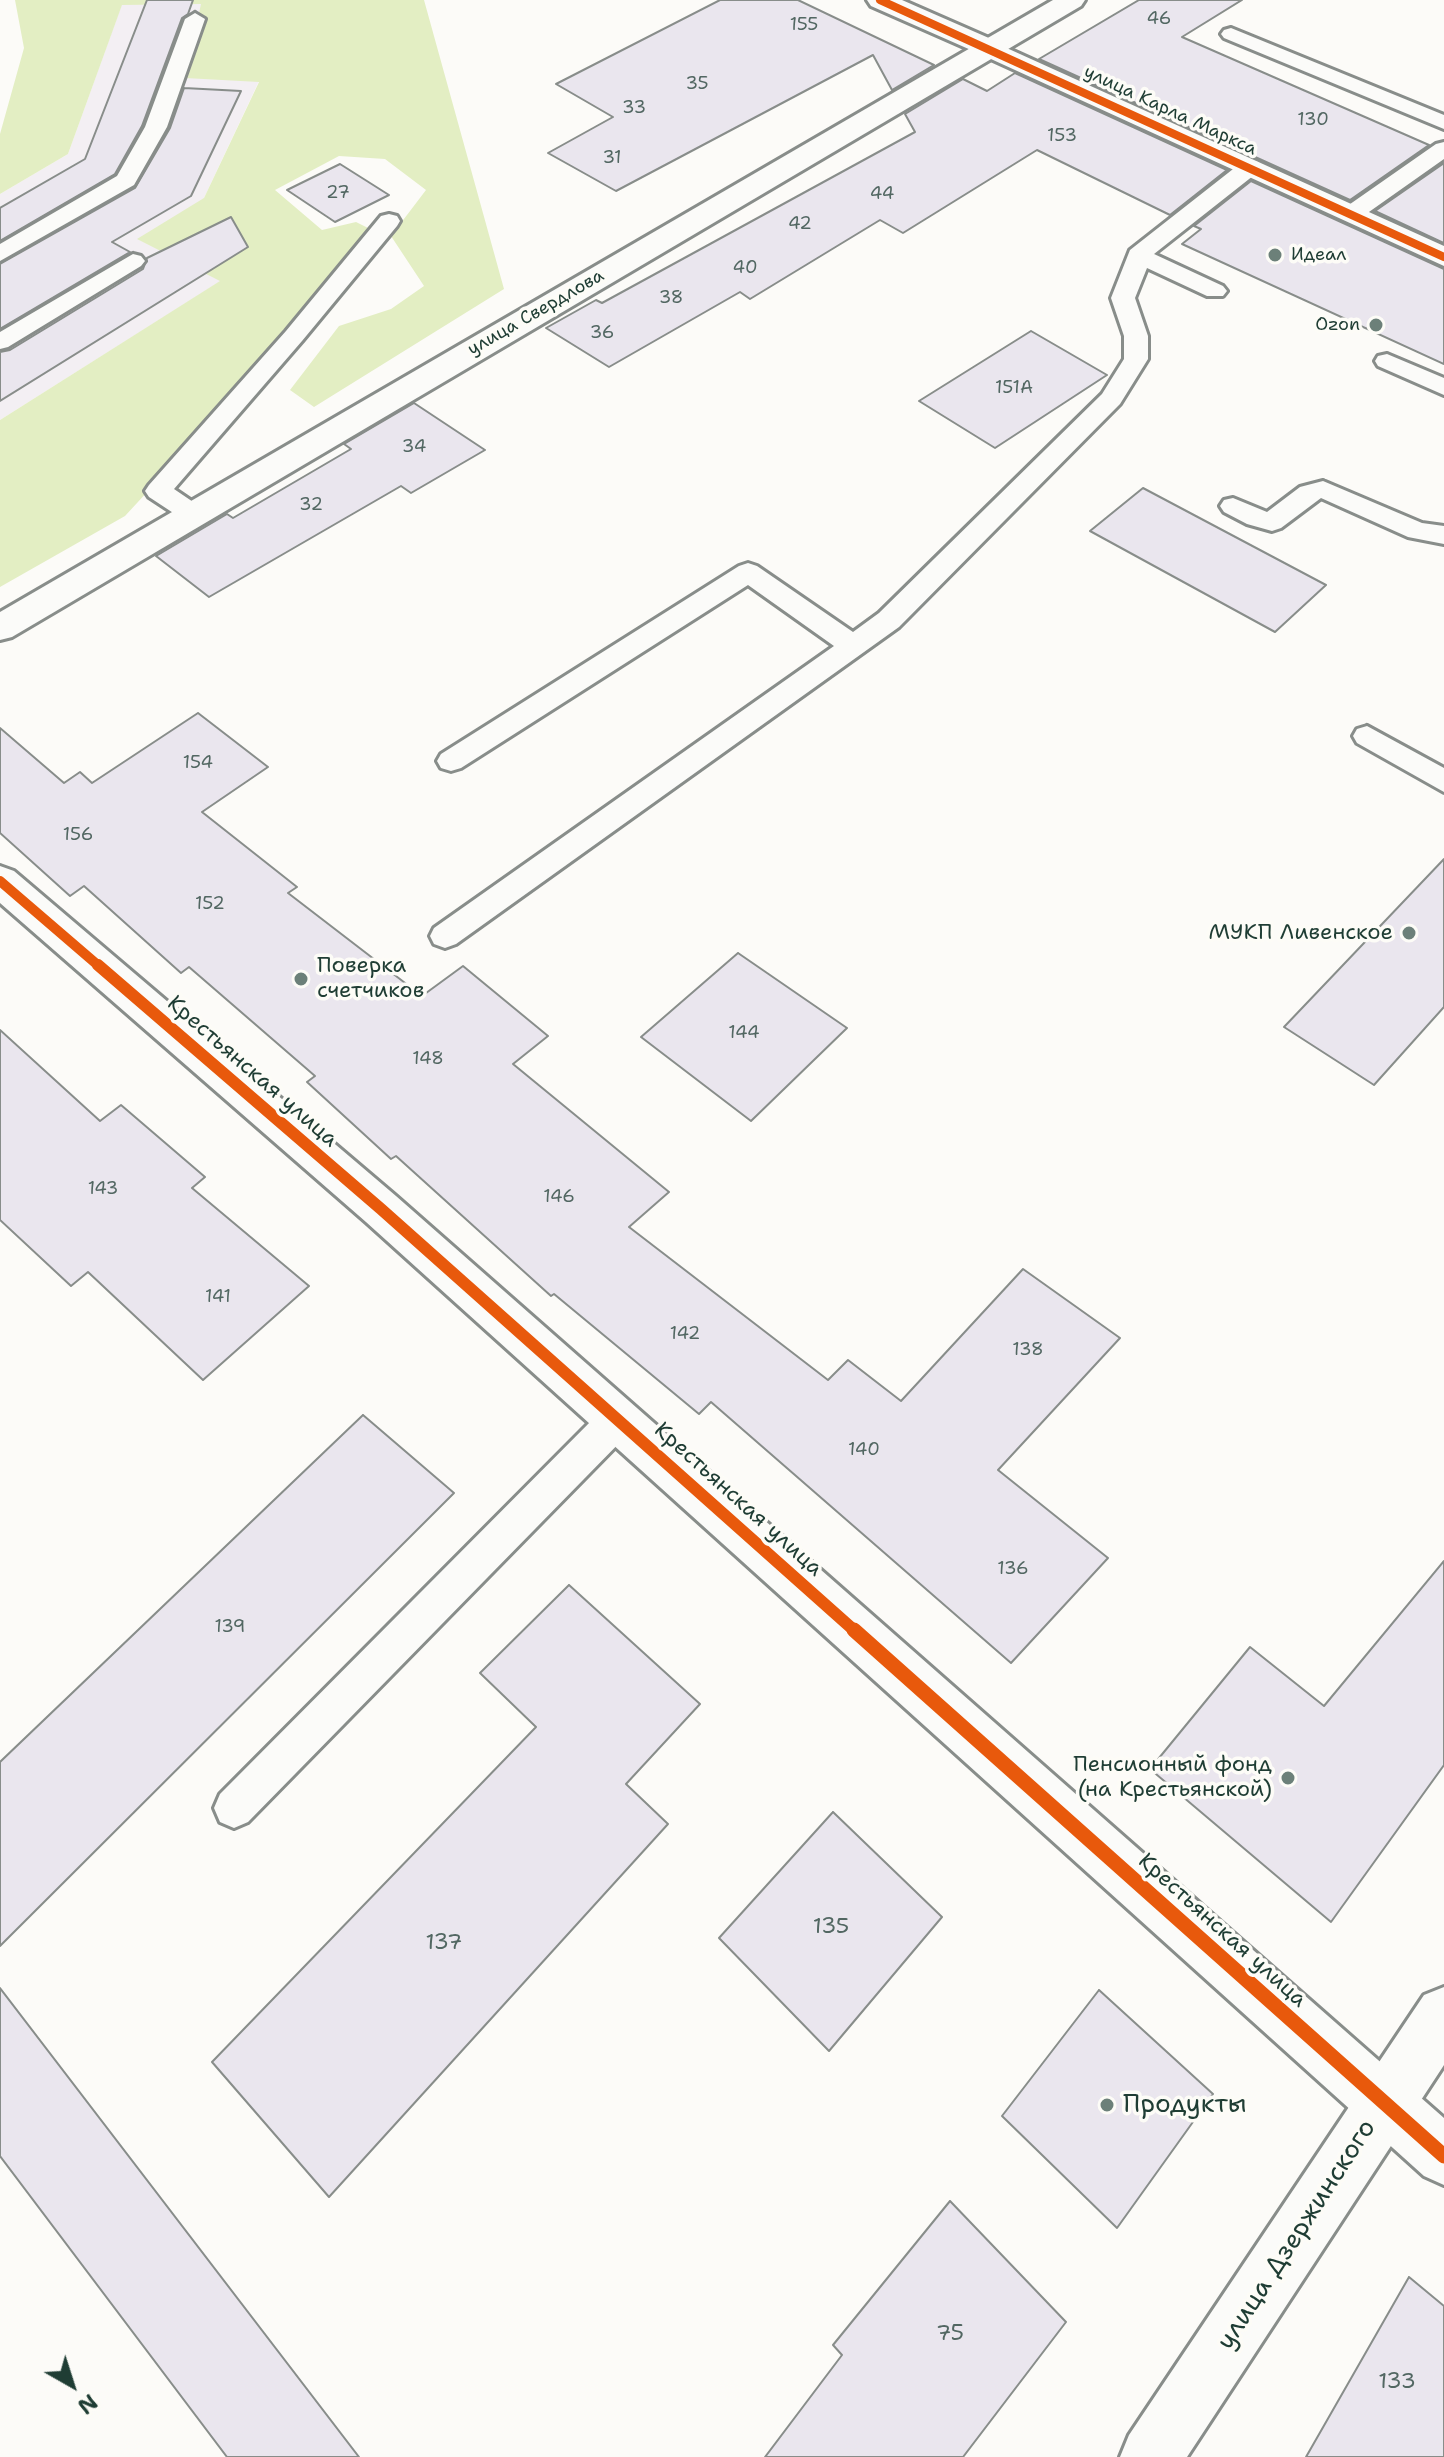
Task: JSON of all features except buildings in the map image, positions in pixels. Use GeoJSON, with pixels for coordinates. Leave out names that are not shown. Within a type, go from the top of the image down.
{"type":"FeatureCollection","features":[{"type":"Feature","properties":{"kind":"street","name":"улица Карла Маркса"},"geometry":{"type":"LineString","coordinates":[[880,0],[1444,257]]}},
{"type":"Feature","properties":{"kind":"street","name":"улица Свердлова"},"geometry":{"type":"LineString","coordinates":[[0,628],[1072,0]]}},
{"type":"Feature","properties":{"kind":"street","name":"Крестьянская улица"},"geometry":{"type":"LineString","coordinates":[[0,881],[393,1220],[1444,2156]]}},
{"type":"Feature","properties":{"kind":"street","name":"улица Дзержинского"},"geometry":{"type":"LineString","coordinates":[[1151,2457],[1444,2015]]}},
{"type":"Feature","properties":{"kind":"lane"},"geometry":{"type":"LineString","coordinates":[[0,254],[126,180],[156,127],[195,19]]}},
{"type":"Feature","properties":{"kind":"lane"},"geometry":{"type":"LineString","coordinates":[[1231,34],[1444,123]]}},
{"type":"Feature","properties":{"kind":"lane"},"geometry":{"type":"LineString","coordinates":[[1351,214],[1444,149]]}},
{"type":"Feature","properties":{"kind":"lane"},"geometry":{"type":"LineString","coordinates":[[445,936],[889,620],[1111,399],[1136,359],[1136,336],[1123,298],[1127,282],[1134,275],[1138,255],[1250,167]]}},
{"type":"Feature","properties":{"kind":"lane"},"geometry":{"type":"LineString","coordinates":[[193,514],[158,491],[294,336],[389,221]]}},
{"type":"Feature","properties":{"kind":"lane"},"geometry":{"type":"LineString","coordinates":[[1138,255],[1215,291]]}},
{"type":"Feature","properties":{"kind":"lane"},"geometry":{"type":"LineString","coordinates":[[0,342],[133,261]]}},
{"type":"Feature","properties":{"kind":"lane"},"geometry":{"type":"LineString","coordinates":[[1387,361],[1444,387]]}},
{"type":"Feature","properties":{"kind":"lane"},"geometry":{"type":"LineString","coordinates":[[1233,506],[1272,522],[1309,493],[1323,489],[1417,531],[1444,535]]}},
{"type":"Feature","properties":{"kind":"lane"},"geometry":{"type":"LineString","coordinates":[[451,761],[748,572],[853,646]]}},
{"type":"Feature","properties":{"kind":"lane"},"geometry":{"type":"LineString","coordinates":[[1367,736],[1444,781]]}},
{"type":"Feature","properties":{"kind":"lane"},"geometry":{"type":"LineString","coordinates":[[234,1808],[618,1419]]}},
{"type":"Feature","properties":{"kind":"shaded area"},"geometry":{"type":"Polygon","coordinates":[[[122,4],[201,4],[259,81],[204,198],[221,281],[0,420],[0,194],[68,154],[122,4]]]}},
{"type":"Feature","properties":{"kind":"green space"},"geometry":{"type":"Polygon","coordinates":[[[15,0],[424,0],[504,289],[314,407],[290,390],[339,326],[391,309],[424,286],[391,236],[426,190],[385,159],[339,156],[275,190],[322,230],[356,222],[372,230],[247,384],[125,516],[0,587],[0,420],[220,281],[137,239],[204,198],[259,82],[185,78],[201,4],[122,5],[68,154],[0,194],[0,134],[24,48],[15,0]]]}},
{"type":"Feature","properties":{"kind":"cycle path"},"geometry":{"type":"LineString","coordinates":[[880,0],[1444,257]]}},
{"type":"Feature","properties":{"kind":"cycle path"},"geometry":{"type":"LineString","coordinates":[[0,881],[381,1209],[1444,2156]]}},
{"type":"Feature","properties":{"kind":"place","name":"Идеал"},"geometry":{"type":"Point","coordinates":[1275,255]}},
{"type":"Feature","properties":{"kind":"place","name":"Ozon"},"geometry":{"type":"Point","coordinates":[1376,325]}},
{"type":"Feature","properties":{"kind":"place","name":"МУКП Ливенское"},"geometry":{"type":"Point","coordinates":[1409,933]}},
{"type":"Feature","properties":{"kind":"place","name":"Поверка счетчиков"},"geometry":{"type":"Point","coordinates":[301,979]}},
{"type":"Feature","properties":{"kind":"place","name":"Пенсионный фонд (на Крестьянской)"},"geometry":{"type":"Point","coordinates":[1288,1778]}},
{"type":"Feature","properties":{"kind":"place","name":"Продукты"},"geometry":{"type":"Point","coordinates":[1107,2105]}}]}
